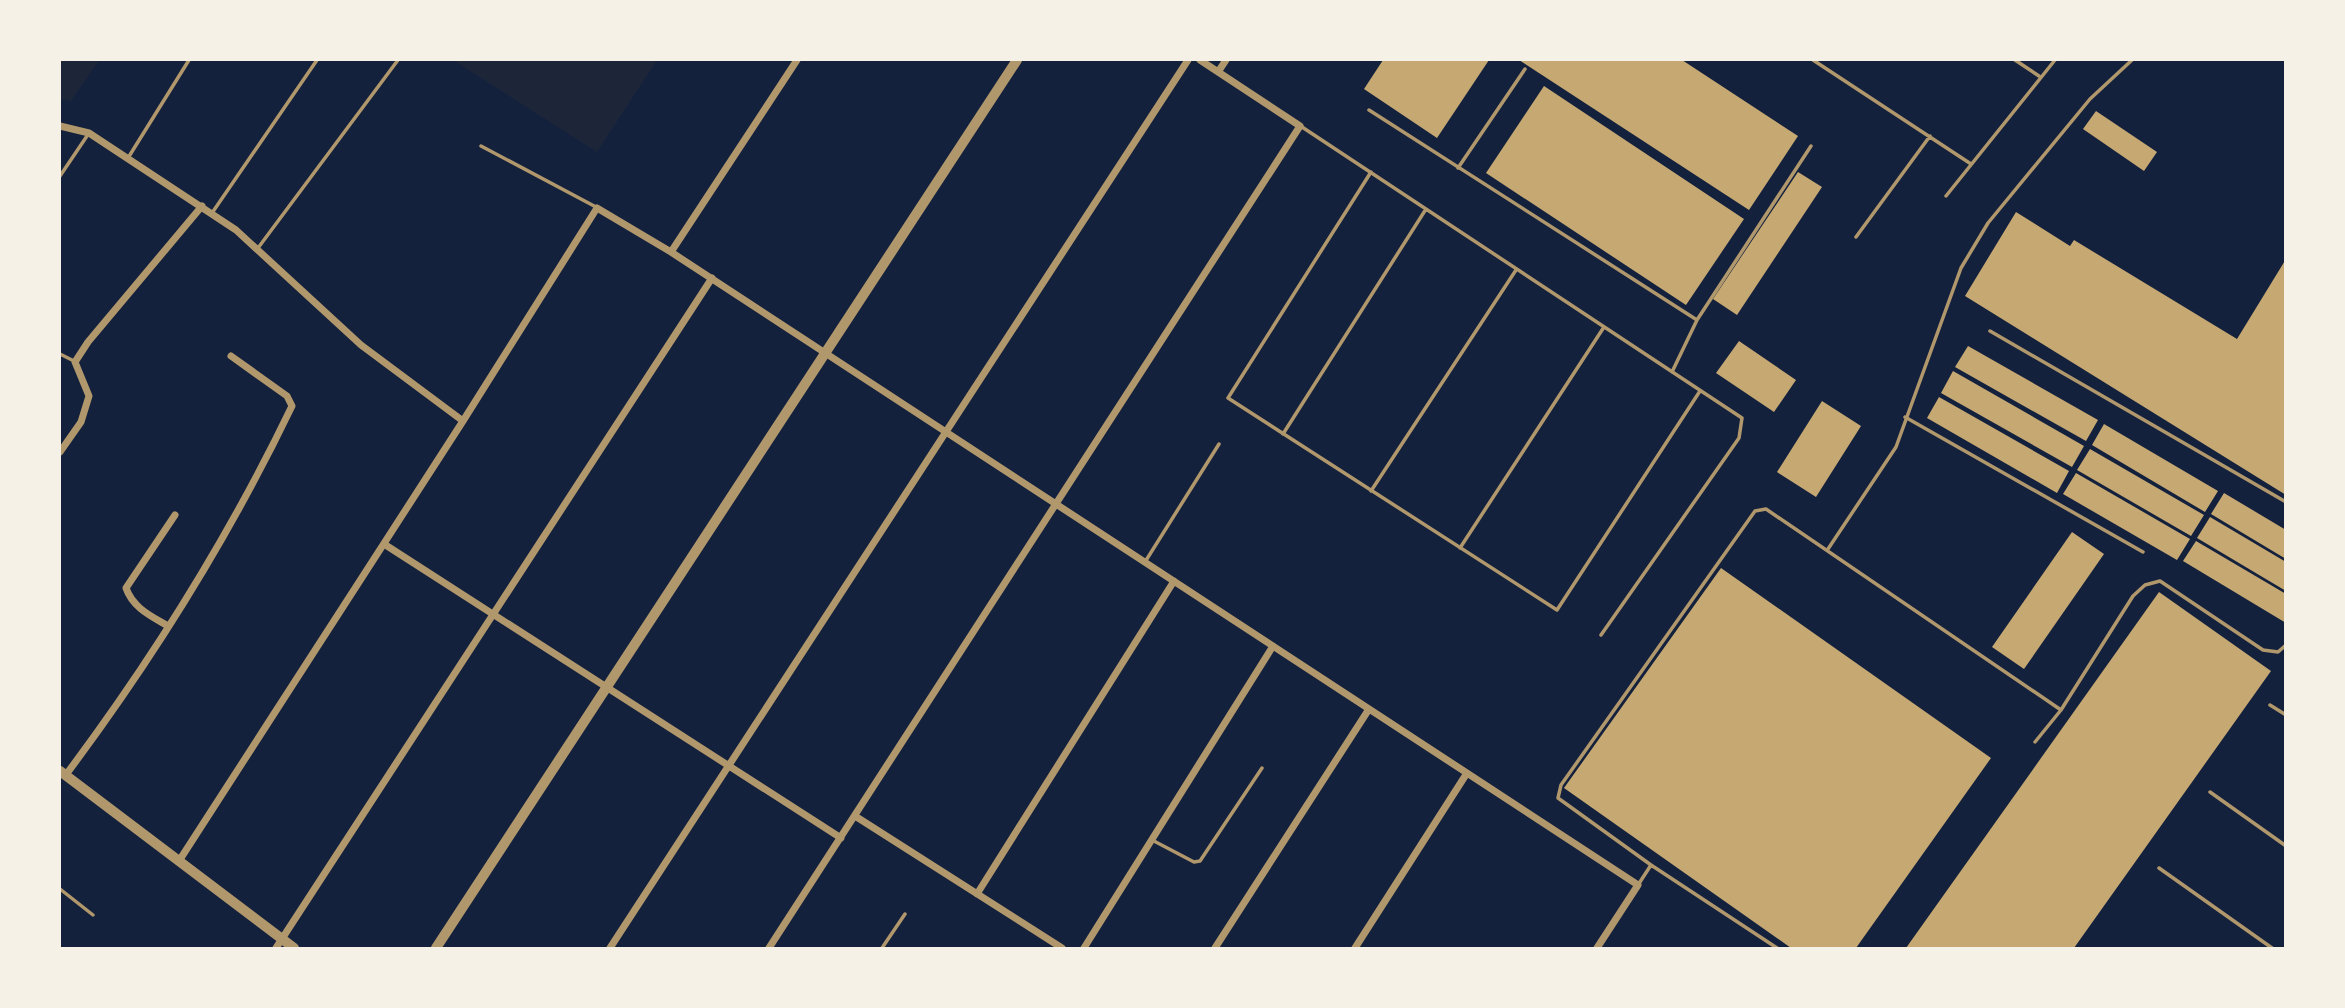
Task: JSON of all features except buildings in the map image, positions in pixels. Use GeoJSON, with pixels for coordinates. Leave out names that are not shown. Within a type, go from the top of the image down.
{"type":"FeatureCollection","features":[{"type":"Feature","properties":{"kind":"street"},"geometry":{"type":"LineString","coordinates":[[671,251],[797,60]]}},
{"type":"Feature","properties":{"kind":"street"},"geometry":{"type":"LineString","coordinates":[[436,948],[1017,60]]}},
{"type":"Feature","properties":{"kind":"street"},"geometry":{"type":"LineString","coordinates":[[611,948],[1188,60]]}},
{"type":"Feature","properties":{"kind":"street"},"geometry":{"type":"LineString","coordinates":[[769,948],[1058,505],[1300,126],[1200,60]]}},
{"type":"Feature","properties":{"kind":"street"},"geometry":{"type":"LineString","coordinates":[[1218,72],[1226,60]]}},
{"type":"Feature","properties":{"kind":"street"},"geometry":{"type":"LineString","coordinates":[[60,126],[89,133],[212,213],[361,345],[463,421]]}},
{"type":"Feature","properties":{"kind":"street"},"geometry":{"type":"LineString","coordinates":[[60,452],[81,422],[89,396],[75,362],[88,342],[202,206]]}},
{"type":"Feature","properties":{"kind":"street"},"geometry":{"type":"LineString","coordinates":[[179,860],[463,421],[597,208],[671,251],[1638,885],[1597,948]]}},
{"type":"Feature","properties":{"kind":"street"},"geometry":{"type":"LineString","coordinates":[[279,944],[712,278]]}},
{"type":"Feature","properties":{"kind":"street"},"geometry":{"type":"LineString","coordinates":[[231,356],[287,396],[292,406],[256,482],[168,626],[62,773],[179,860],[279,944],[294,948]]}},
{"type":"Feature","properties":{"kind":"street"},"geometry":{"type":"LineString","coordinates":[[168,626],[139,608],[130,599],[126,588],[175,515]]}},
{"type":"Feature","properties":{"kind":"street"},"geometry":{"type":"LineString","coordinates":[[384,544],[841,838]]}},
{"type":"Feature","properties":{"kind":"street"},"geometry":{"type":"LineString","coordinates":[[977,894],[1174,580]]}},
{"type":"Feature","properties":{"kind":"street"},"geometry":{"type":"LineString","coordinates":[[1084,948],[1273,646]]}},
{"type":"Feature","properties":{"kind":"street"},"geometry":{"type":"LineString","coordinates":[[1215,948],[1369,709]]}},
{"type":"Feature","properties":{"kind":"street"},"geometry":{"type":"LineString","coordinates":[[1355,948],[1467,773]]}},
{"type":"Feature","properties":{"kind":"street"},"geometry":{"type":"LineString","coordinates":[[855,816],[1062,948]]}},
{"type":"Feature","properties":{"kind":"lane"},"geometry":{"type":"LineString","coordinates":[[128,158],[189,60]]}},
{"type":"Feature","properties":{"kind":"lane"},"geometry":{"type":"LineString","coordinates":[[212,213],[317,60]]}},
{"type":"Feature","properties":{"kind":"lane"},"geometry":{"type":"LineString","coordinates":[[256,250],[398,60]]}},
{"type":"Feature","properties":{"kind":"lane"},"geometry":{"type":"LineString","coordinates":[[1813,60],[1971,163]]}},
{"type":"Feature","properties":{"kind":"lane"},"geometry":{"type":"LineString","coordinates":[[2015,60],[2040,76]]}},
{"type":"Feature","properties":{"kind":"lane"},"geometry":{"type":"LineString","coordinates":[[1946,196],[2054,60]]}},
{"type":"Feature","properties":{"kind":"lane"},"geometry":{"type":"LineString","coordinates":[[1828,549],[1896,447],[1961,268],[1988,223],[2090,99],[2132,60]]}},
{"type":"Feature","properties":{"kind":"lane"},"geometry":{"type":"LineString","coordinates":[[1458,168],[1525,69]]}},
{"type":"Feature","properties":{"kind":"lane"},"geometry":{"type":"LineString","coordinates":[[1369,110],[1697,320]]}},
{"type":"Feature","properties":{"kind":"lane"},"geometry":{"type":"LineString","coordinates":[[1300,126],[1742,418],[1739,438],[1601,635]]}},
{"type":"Feature","properties":{"kind":"lane"},"geometry":{"type":"LineString","coordinates":[[60,176],[89,133]]}},
{"type":"Feature","properties":{"kind":"lane"},"geometry":{"type":"LineString","coordinates":[[1856,237],[1930,136]]}},
{"type":"Feature","properties":{"kind":"lane"},"geometry":{"type":"LineString","coordinates":[[481,146],[597,208]]}},
{"type":"Feature","properties":{"kind":"lane"},"geometry":{"type":"LineString","coordinates":[[1672,372],[1697,320],[1811,146]]}},
{"type":"Feature","properties":{"kind":"lane"},"geometry":{"type":"LineString","coordinates":[[1371,172],[1228,398],[1557,610],[1700,391]]}},
{"type":"Feature","properties":{"kind":"lane"},"geometry":{"type":"LineString","coordinates":[[1283,434],[1426,209]]}},
{"type":"Feature","properties":{"kind":"lane"},"geometry":{"type":"LineString","coordinates":[[1371,491],[1516,269]]}},
{"type":"Feature","properties":{"kind":"lane"},"geometry":{"type":"LineString","coordinates":[[1460,548],[1604,327]]}},
{"type":"Feature","properties":{"kind":"lane"},"geometry":{"type":"LineString","coordinates":[[1990,331],[2286,502]]}},
{"type":"Feature","properties":{"kind":"lane"},"geometry":{"type":"LineString","coordinates":[[60,354],[75,362]]}},
{"type":"Feature","properties":{"kind":"lane"},"geometry":{"type":"LineString","coordinates":[[1905,417],[2143,552]]}},
{"type":"Feature","properties":{"kind":"lane"},"geometry":{"type":"LineString","coordinates":[[1145,562],[1219,444]]}},
{"type":"Feature","properties":{"kind":"lane"},"geometry":{"type":"LineString","coordinates":[[1777,948],[1651,866],[1558,798],[1561,785],[1755,512],[1766,509],[1828,549],[2061,710]]}},
{"type":"Feature","properties":{"kind":"lane"},"geometry":{"type":"LineString","coordinates":[[2035,741],[2061,710],[2133,596],[2145,585],[2160,581],[2263,650],[2277,652],[2286,645]]}},
{"type":"Feature","properties":{"kind":"lane"},"geometry":{"type":"LineString","coordinates":[[2270,705],[2286,715]]}},
{"type":"Feature","properties":{"kind":"lane"},"geometry":{"type":"LineString","coordinates":[[1152,840],[1194,862],[1200,861],[1262,768]]}},
{"type":"Feature","properties":{"kind":"lane"},"geometry":{"type":"LineString","coordinates":[[2210,792],[2286,846]]}},
{"type":"Feature","properties":{"kind":"lane"},"geometry":{"type":"LineString","coordinates":[[1638,885],[1651,866]]}},
{"type":"Feature","properties":{"kind":"lane"},"geometry":{"type":"LineString","coordinates":[[2159,868],[2272,948]]}},
{"type":"Feature","properties":{"kind":"lane"},"geometry":{"type":"LineString","coordinates":[[60,889],[93,915]]}},
{"type":"Feature","properties":{"kind":"lane"},"geometry":{"type":"LineString","coordinates":[[883,948],[905,914]]}},
{"type":"Feature","properties":{"kind":"shaded area"},"geometry":{"type":"Polygon","coordinates":[[[60,60],[99,60],[71,101],[60,99],[60,60]]]}},
{"type":"Feature","properties":{"kind":"shaded area"},"geometry":{"type":"Polygon","coordinates":[[[453,60],[657,60],[597,152],[453,60]]]}}]}
